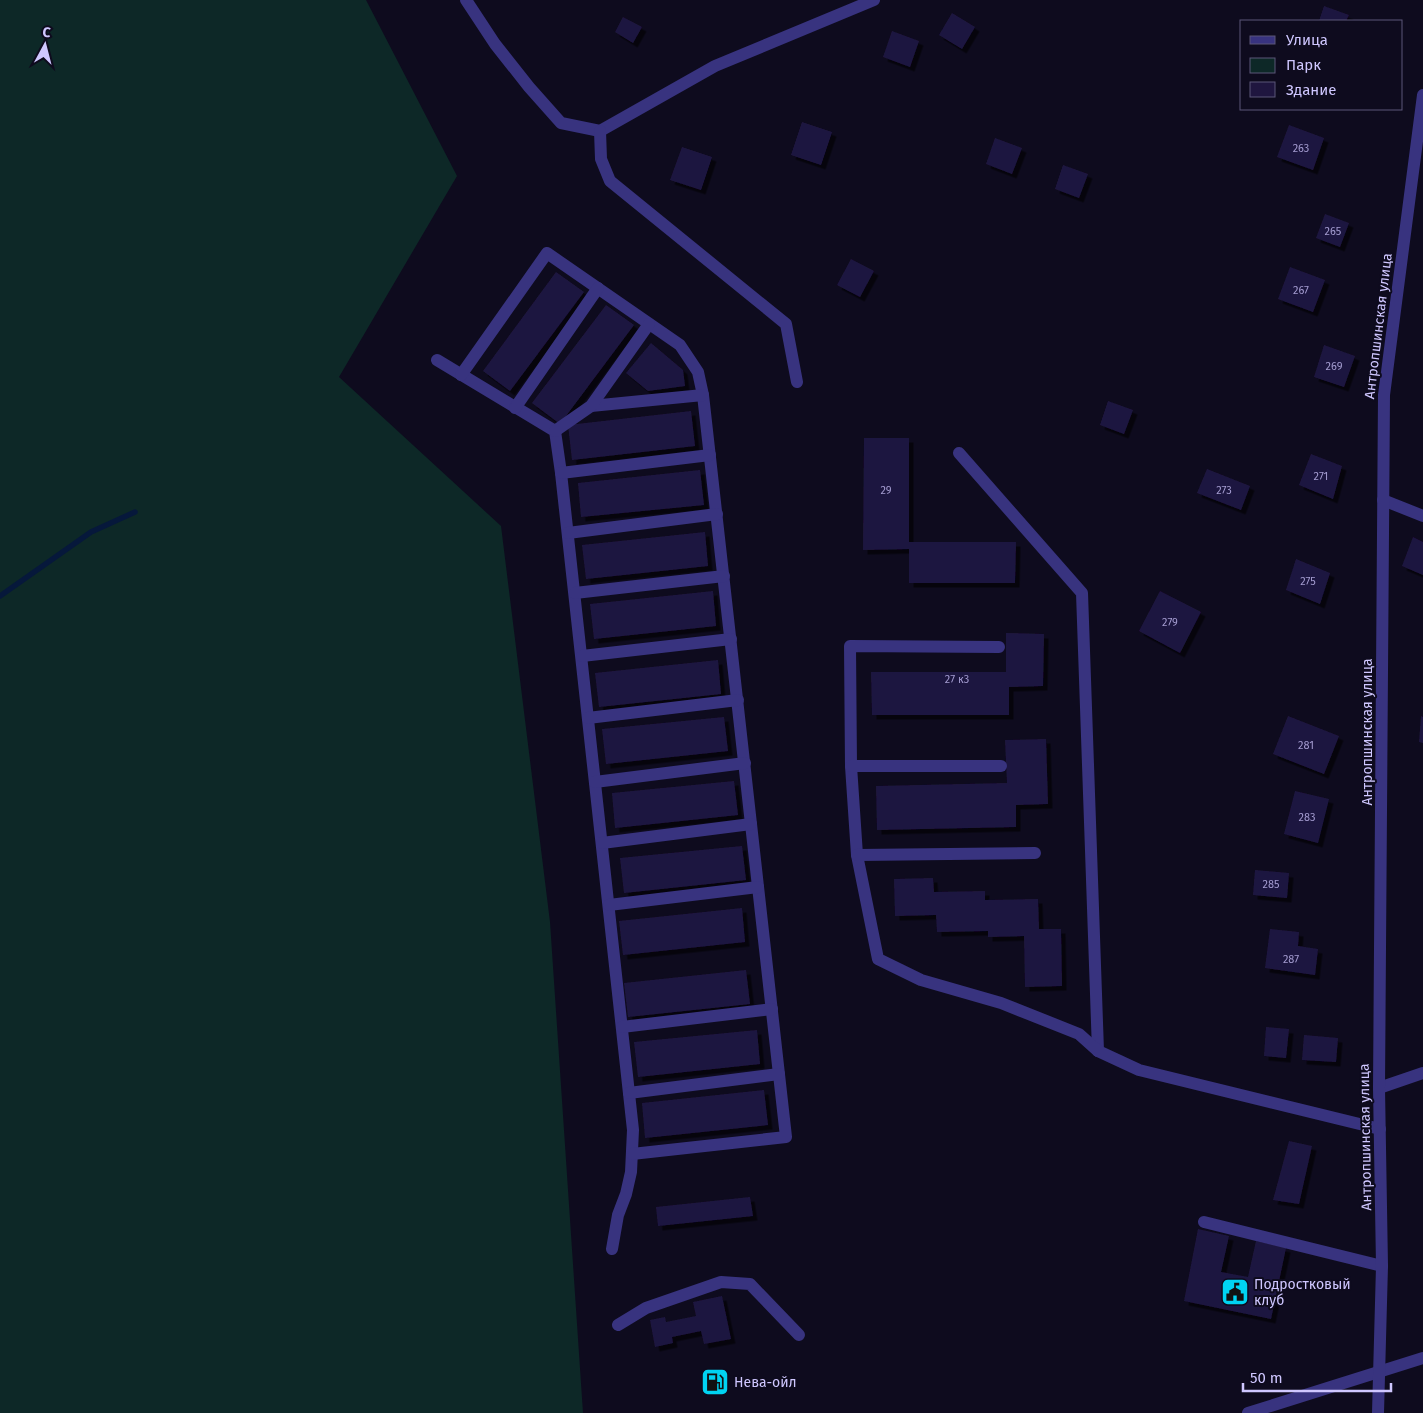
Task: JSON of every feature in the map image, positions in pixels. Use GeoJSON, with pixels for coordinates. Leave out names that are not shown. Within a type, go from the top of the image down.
{"type":"FeatureCollection","features":[{"type":"Feature","properties":{"kind":"street"},"geometry":{"type":"LineString","coordinates":[[466,0],[495,44],[561,123],[600,131],[715,66],[874,0]]}},
{"type":"Feature","properties":{"kind":"street","name":"Антропшинская улица"},"geometry":{"type":"LineString","coordinates":[[1378,1413],[1382,1266],[1379,1088],[1384,395],[1423,95]]}},
{"type":"Feature","properties":{"kind":"street"},"geometry":{"type":"LineString","coordinates":[[600,131],[600,159],[610,181],[786,324],[796,382]]}},
{"type":"Feature","properties":{"kind":"street"},"geometry":{"type":"LineString","coordinates":[[461,375],[547,253],[680,345],[698,372],[704,395],[786,1137],[632,1154]]}},
{"type":"Feature","properties":{"kind":"street"},"geometry":{"type":"LineString","coordinates":[[515,408],[598,288]]}},
{"type":"Feature","properties":{"kind":"street"},"geometry":{"type":"LineString","coordinates":[[555,431],[591,406],[649,324]]}},
{"type":"Feature","properties":{"kind":"street"},"geometry":{"type":"LineString","coordinates":[[436,360],[555,431]]}},
{"type":"Feature","properties":{"kind":"street"},"geometry":{"type":"LineString","coordinates":[[591,406],[704,395]]}},
{"type":"Feature","properties":{"kind":"street"},"geometry":{"type":"LineString","coordinates":[[555,431],[562,473],[634,1130],[631,1172],[626,1194],[618,1215],[612,1249]]}},
{"type":"Feature","properties":{"kind":"street"},"geometry":{"type":"LineString","coordinates":[[959,453],[1082,593],[1098,1051]]}},
{"type":"Feature","properties":{"kind":"street"},"geometry":{"type":"LineString","coordinates":[[562,473],[710,455]]}},
{"type":"Feature","properties":{"kind":"street"},"geometry":{"type":"LineString","coordinates":[[1383,500],[1423,516]]}},
{"type":"Feature","properties":{"kind":"street"},"geometry":{"type":"LineString","coordinates":[[568,533],[717,514]]}},
{"type":"Feature","properties":{"kind":"street"},"geometry":{"type":"LineString","coordinates":[[575,593],[724,576]]}},
{"type":"Feature","properties":{"kind":"street"},"geometry":{"type":"LineString","coordinates":[[582,656],[731,639]]}},
{"type":"Feature","properties":{"kind":"street"},"geometry":{"type":"LineString","coordinates":[[999,647],[850,646],[851,766],[857,855],[878,959],[921,980],[1001,1003],[1079,1034],[1098,1051],[1139,1070],[1380,1129]]}},
{"type":"Feature","properties":{"kind":"street"},"geometry":{"type":"LineString","coordinates":[[588,718],[738,700]]}},
{"type":"Feature","properties":{"kind":"street"},"geometry":{"type":"LineString","coordinates":[[596,782],[745,764]]}},
{"type":"Feature","properties":{"kind":"street"},"geometry":{"type":"LineString","coordinates":[[851,766],[1001,766]]}},
{"type":"Feature","properties":{"kind":"street"},"geometry":{"type":"LineString","coordinates":[[602,843],[751,824]]}},
{"type":"Feature","properties":{"kind":"street"},"geometry":{"type":"LineString","coordinates":[[857,855],[1035,853]]}},
{"type":"Feature","properties":{"kind":"street"},"geometry":{"type":"LineString","coordinates":[[609,905],[758,887]]}},
{"type":"Feature","properties":{"kind":"street"},"geometry":{"type":"LineString","coordinates":[[622,1027],[772,1009]]}},
{"type":"Feature","properties":{"kind":"street"},"geometry":{"type":"LineString","coordinates":[[1379,1088],[1423,1073]]}},
{"type":"Feature","properties":{"kind":"street"},"geometry":{"type":"LineString","coordinates":[[629,1093],[779,1074]]}},
{"type":"Feature","properties":{"kind":"street"},"geometry":{"type":"LineString","coordinates":[[1204,1222],[1382,1266]]}},
{"type":"Feature","properties":{"kind":"street"},"geometry":{"type":"LineString","coordinates":[[618,1325],[646,1308],[721,1282],[750,1284],[799,1335]]}},
{"type":"Feature","properties":{"kind":"street"},"geometry":{"type":"LineString","coordinates":[[1248,1413],[1423,1358]]}},
{"type":"Feature","properties":{"kind":"green space"},"geometry":{"type":"Polygon","coordinates":[[[0,0],[366,0],[457,176],[339,377],[501,526],[550,922],[583,1413],[0,1413],[0,0]]]}},
{"type":"Feature","properties":{"kind":"building"},"geometry":{"type":"Polygon","coordinates":[[[1324,6],[1349,15],[1346,20],[1319,20],[1324,6]]]}},
{"type":"Feature","properties":{"kind":"building"},"geometry":{"type":"Polygon","coordinates":[[[952,13],[975,27],[962,49],[939,35],[952,13]]]}},
{"type":"Feature","properties":{"kind":"building"},"geometry":{"type":"Polygon","coordinates":[[[623,17],[642,27],[633,43],[615,32],[623,17]]]}},
{"type":"Feature","properties":{"kind":"building"},"geometry":{"type":"Polygon","coordinates":[[[892,31],[919,41],[910,67],[883,57],[892,31]]]}},
{"type":"Feature","properties":{"kind":"building"},"geometry":{"type":"Polygon","coordinates":[[[802,122],[832,132],[821,165],[791,155],[802,122]]]}},
{"type":"Feature","properties":{"kind":"building"},"geometry":{"type":"Polygon","coordinates":[[[1289,125],[1324,138],[1313,170],[1277,157],[1289,125]]]}},
{"type":"Feature","properties":{"kind":"building"},"geometry":{"type":"Polygon","coordinates":[[[995,138],[1022,148],[1012,174],[986,164],[995,138]]]}},
{"type":"Feature","properties":{"kind":"building"},"geometry":{"type":"Polygon","coordinates":[[[682,147],[712,157],[701,190],[670,180],[682,147]]]}},
{"type":"Feature","properties":{"kind":"building"},"geometry":{"type":"Polygon","coordinates":[[[1063,165],[1088,174],[1079,198],[1055,189],[1063,165]]]}},
{"type":"Feature","properties":{"kind":"building"},"geometry":{"type":"Polygon","coordinates":[[[1325,214],[1349,223],[1340,247],[1316,238],[1325,214]]]}},
{"type":"Feature","properties":{"kind":"building"},"geometry":{"type":"Polygon","coordinates":[[[851,259],[874,271],[860,297],[837,285],[851,259]]]}},
{"type":"Feature","properties":{"kind":"building"},"geometry":{"type":"Polygon","coordinates":[[[1290,267],[1325,280],[1313,312],[1278,299],[1290,267]]]}},
{"type":"Feature","properties":{"kind":"building"},"geometry":{"type":"Polygon","coordinates":[[[556,272],[584,292],[510,391],[483,371],[556,272]]]}},
{"type":"Feature","properties":{"kind":"building"},"geometry":{"type":"Polygon","coordinates":[[[606,305],[634,325],[560,424],[532,403],[606,305]]]}},
{"type":"Feature","properties":{"kind":"building"},"geometry":{"type":"Polygon","coordinates":[[[651,343],[683,370],[685,386],[648,391],[626,373],[651,343]]]}},
{"type":"Feature","properties":{"kind":"building"},"geometry":{"type":"Polygon","coordinates":[[[1324,345],[1355,356],[1344,387],[1314,377],[1324,345]]]}},
{"type":"Feature","properties":{"kind":"building"},"geometry":{"type":"Polygon","coordinates":[[[1108,401],[1133,410],[1124,434],[1100,425],[1108,401]]]}},
{"type":"Feature","properties":{"kind":"building"},"geometry":{"type":"Polygon","coordinates":[[[691,411],[695,446],[572,460],[568,425],[691,411]]]}},
{"type":"Feature","properties":{"kind":"building"},"geometry":{"type":"Polygon","coordinates":[[[864,438],[909,438],[909,542],[1016,542],[1015,583],[909,583],[909,549],[863,550],[864,438]]]}},
{"type":"Feature","properties":{"kind":"building"},"geometry":{"type":"Polygon","coordinates":[[[1311,454],[1342,466],[1333,499],[1299,485],[1311,454]]]}},
{"type":"Feature","properties":{"kind":"building"},"geometry":{"type":"Polygon","coordinates":[[[1207,469],[1250,486],[1241,510],[1197,493],[1207,469]]]}},
{"type":"Feature","properties":{"kind":"building"},"geometry":{"type":"Polygon","coordinates":[[[700,470],[704,505],[581,517],[578,483],[700,470]]]}},
{"type":"Feature","properties":{"kind":"building"},"geometry":{"type":"Polygon","coordinates":[[[705,532],[708,566],[586,579],[582,545],[705,532]]]}},
{"type":"Feature","properties":{"kind":"building"},"geometry":{"type":"Polygon","coordinates":[[[1413,537],[1423,542],[1423,575],[1402,566],[1413,537]]]}},
{"type":"Feature","properties":{"kind":"building"},"geometry":{"type":"Polygon","coordinates":[[[1296,559],[1330,573],[1320,604],[1286,590],[1296,559]]]}},
{"type":"Feature","properties":{"kind":"building"},"geometry":{"type":"Polygon","coordinates":[[[713,591],[716,626],[594,639],[590,604],[713,591]]]}},
{"type":"Feature","properties":{"kind":"building"},"geometry":{"type":"Polygon","coordinates":[[[1160,591],[1201,612],[1180,653],[1139,631],[1160,591]]]}},
{"type":"Feature","properties":{"kind":"building"},"geometry":{"type":"Polygon","coordinates":[[[1006,633],[1044,634],[1043,686],[1009,687],[1009,715],[872,715],[871,672],[1006,672],[1006,633]]]}},
{"type":"Feature","properties":{"kind":"building"},"geometry":{"type":"Polygon","coordinates":[[[718,660],[721,694],[599,707],[595,673],[718,660]]]}},
{"type":"Feature","properties":{"kind":"building"},"geometry":{"type":"Polygon","coordinates":[[[1288,716],[1339,736],[1324,774],[1273,754],[1288,716]]]}},
{"type":"Feature","properties":{"kind":"building"},"geometry":{"type":"Polygon","coordinates":[[[1421,716],[1423,717],[1423,743],[1419,742],[1421,716]]]}},
{"type":"Feature","properties":{"kind":"building"},"geometry":{"type":"Polygon","coordinates":[[[724,717],[728,751],[606,764],[602,729],[724,717]]]}},
{"type":"Feature","properties":{"kind":"building"},"geometry":{"type":"Polygon","coordinates":[[[1046,739],[1048,804],[1016,805],[1016,827],[877,830],[876,786],[1007,783],[1005,740],[1046,739]]]}},
{"type":"Feature","properties":{"kind":"building"},"geometry":{"type":"Polygon","coordinates":[[[734,781],[738,815],[615,828],[612,793],[734,781]]]}},
{"type":"Feature","properties":{"kind":"building"},"geometry":{"type":"Polygon","coordinates":[[[1295,791],[1329,799],[1318,843],[1284,834],[1295,791]]]}},
{"type":"Feature","properties":{"kind":"building"},"geometry":{"type":"Polygon","coordinates":[[[742,846],[746,880],[624,893],[620,858],[742,846]]]}},
{"type":"Feature","properties":{"kind":"building"},"geometry":{"type":"Polygon","coordinates":[[[1255,870],[1289,873],[1287,898],[1253,895],[1255,870]]]}},
{"type":"Feature","properties":{"kind":"building"},"geometry":{"type":"Polygon","coordinates":[[[933,878],[934,892],[985,891],[985,900],[1038,899],[1039,929],[1061,929],[1062,986],[1025,987],[1024,936],[988,937],[988,931],[937,932],[936,915],[895,916],[894,879],[933,878]]]}},
{"type":"Feature","properties":{"kind":"building"},"geometry":{"type":"Polygon","coordinates":[[[742,908],[745,942],[623,955],[619,921],[742,908]]]}},
{"type":"Feature","properties":{"kind":"building"},"geometry":{"type":"Polygon","coordinates":[[[1270,929],[1299,932],[1298,946],[1318,949],[1315,975],[1265,968],[1270,929]]]}},
{"type":"Feature","properties":{"kind":"building"},"geometry":{"type":"Polygon","coordinates":[[[746,970],[750,1004],[628,1017],[624,983],[746,970]]]}},
{"type":"Feature","properties":{"kind":"building"},"geometry":{"type":"Polygon","coordinates":[[[1266,1027],[1289,1029],[1286,1058],[1264,1056],[1266,1027]]]}},
{"type":"Feature","properties":{"kind":"building"},"geometry":{"type":"Polygon","coordinates":[[[757,1030],[760,1064],[638,1077],[634,1042],[757,1030]]]}},
{"type":"Feature","properties":{"kind":"building"},"geometry":{"type":"Polygon","coordinates":[[[1304,1035],[1338,1038],[1336,1062],[1302,1060],[1304,1035]]]}},
{"type":"Feature","properties":{"kind":"building"},"geometry":{"type":"Polygon","coordinates":[[[764,1090],[768,1125],[645,1138],[642,1103],[764,1090]]]}},
{"type":"Feature","properties":{"kind":"building"},"geometry":{"type":"Polygon","coordinates":[[[1289,1141],[1312,1146],[1299,1204],[1273,1200],[1289,1141]]]}},
{"type":"Feature","properties":{"kind":"building"},"geometry":{"type":"Polygon","coordinates":[[[750,1197],[753,1216],[658,1226],[656,1207],[750,1197]]]}},
{"type":"Feature","properties":{"kind":"building"},"geometry":{"type":"Polygon","coordinates":[[[1198,1229],[1229,1236],[1221,1272],[1248,1277],[1256,1241],[1286,1248],[1271,1319],[1184,1301],[1198,1229]]]}},
{"type":"Feature","properties":{"kind":"building"},"geometry":{"type":"Polygon","coordinates":[[[722,1296],[731,1339],[704,1344],[701,1331],[672,1337],[673,1343],[655,1347],[650,1320],[665,1317],[666,1322],[696,1316],[693,1302],[722,1296]]]}},
{"type":"Feature","properties":{"kind":"waterway"},"geometry":{"type":"LineString","coordinates":[[0,596],[91,532],[135,512]]}},
{"type":"Feature","properties":{"kind":"place","name":"Подростковый клуб"},"geometry":{"type":"Point","coordinates":[1235,1292]}},
{"type":"Feature","properties":{"kind":"place","name":"Нева-ойл"},"geometry":{"type":"Point","coordinates":[715,1382]}}]}
